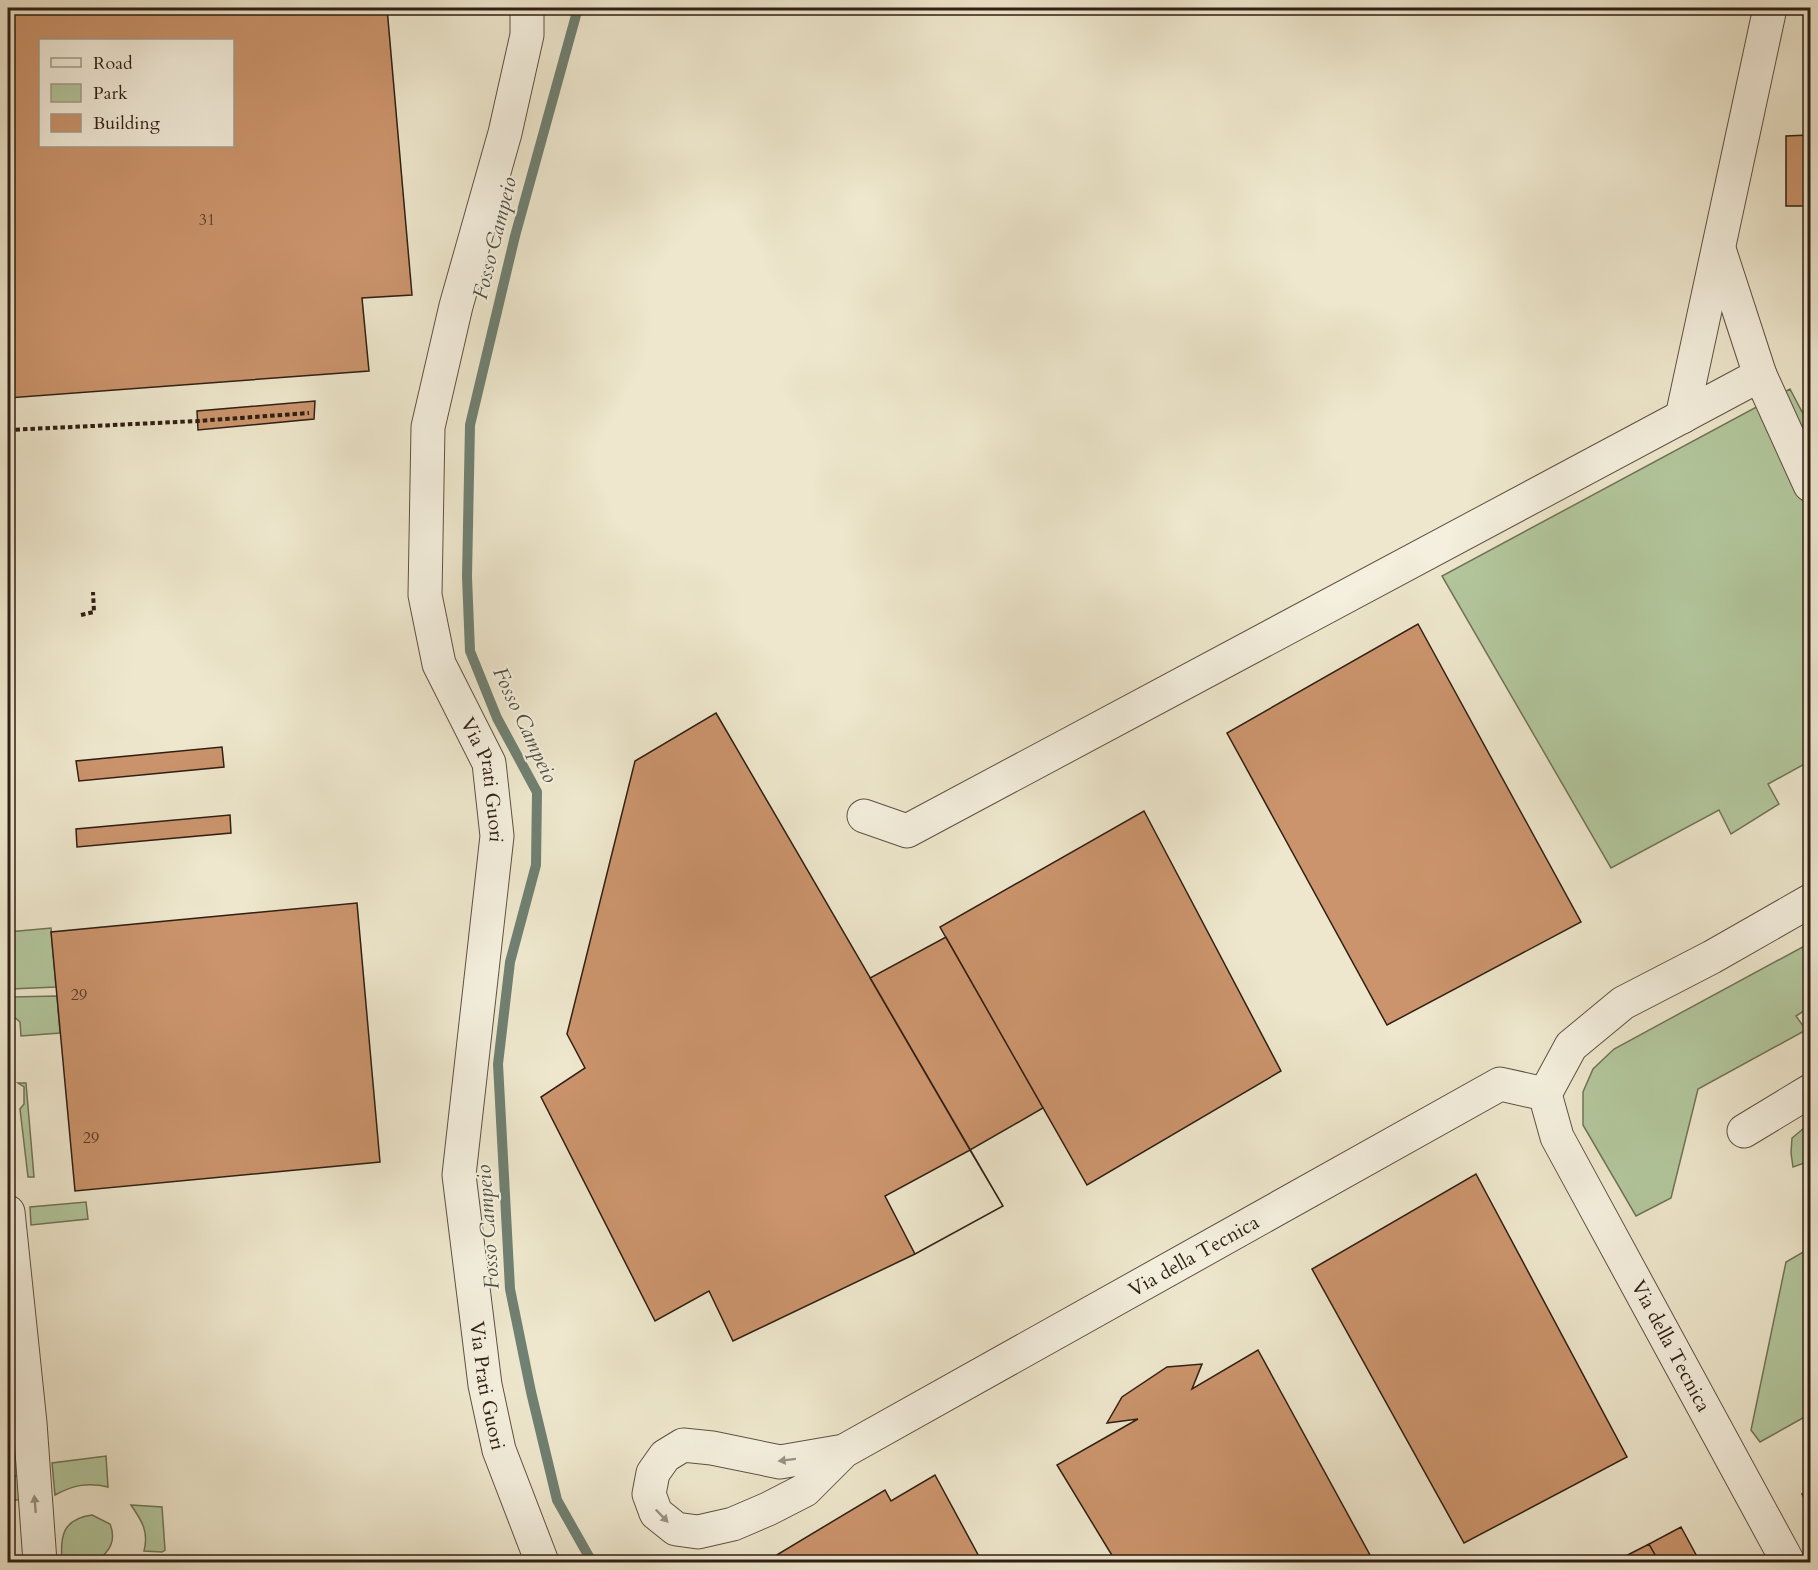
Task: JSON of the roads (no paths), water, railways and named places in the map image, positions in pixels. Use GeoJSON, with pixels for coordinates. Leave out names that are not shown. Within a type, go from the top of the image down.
{"type":"FeatureCollection","features":[{"type":"Feature","properties":{"kind":"street","name":"Via Prati Guori"},"geometry":{"type":"LineString","coordinates":[[527,8],[526,34],[505,132],[456,306],[429,427],[425,595],[438,664],[489,763],[496,836],[459,1175],[485,1385],[500,1450],[542,1563]]}},
{"type":"Feature","properties":{"kind":"street"},"geometry":{"type":"LineString","coordinates":[[1682,417],[1770,8]]}},
{"type":"Feature","properties":{"kind":"street"},"geometry":{"type":"LineString","coordinates":[[1719,248],[1760,375],[1810,485]]}},
{"type":"Feature","properties":{"kind":"street"},"geometry":{"type":"LineString","coordinates":[[864,816],[907,831],[1760,375]]}},
{"type":"Feature","properties":{"kind":"street"},"geometry":{"type":"LineString","coordinates":[[1545,1094],[1571,1046],[1623,1003],[1712,957],[1810,901]]}},
{"type":"Feature","properties":{"kind":"street","name":"Via della Tecnica"},"geometry":{"type":"LineString","coordinates":[[844,1451],[1500,1084],[1545,1094],[1557,1137],[1788,1563]]}},
{"type":"Feature","properties":{"kind":"street"},"geometry":{"type":"LineString","coordinates":[[1744,1131],[1810,1091]]}},
{"type":"Feature","properties":{"kind":"street"},"geometry":{"type":"LineString","coordinates":[[8,1212],[30,1423],[40,1563]]}},
{"type":"Feature","properties":{"kind":"street"},"geometry":{"type":"LineString","coordinates":[[683,1445],[712,1448],[780,1462],[844,1451],[805,1490],[733,1524],[698,1532],[676,1529],[656,1513],[649,1494],[653,1473],[665,1456],[683,1445]]}},
{"type":"Feature","properties":{"kind":"waterway","name":"Fosso Campeio"},"geometry":{"type":"LineString","coordinates":[[578,8],[515,236],[470,425],[467,577],[470,651],[497,718],[537,792],[536,865],[510,962],[498,1064],[510,1289],[531,1392],[557,1500],[592,1562]]}}]}
